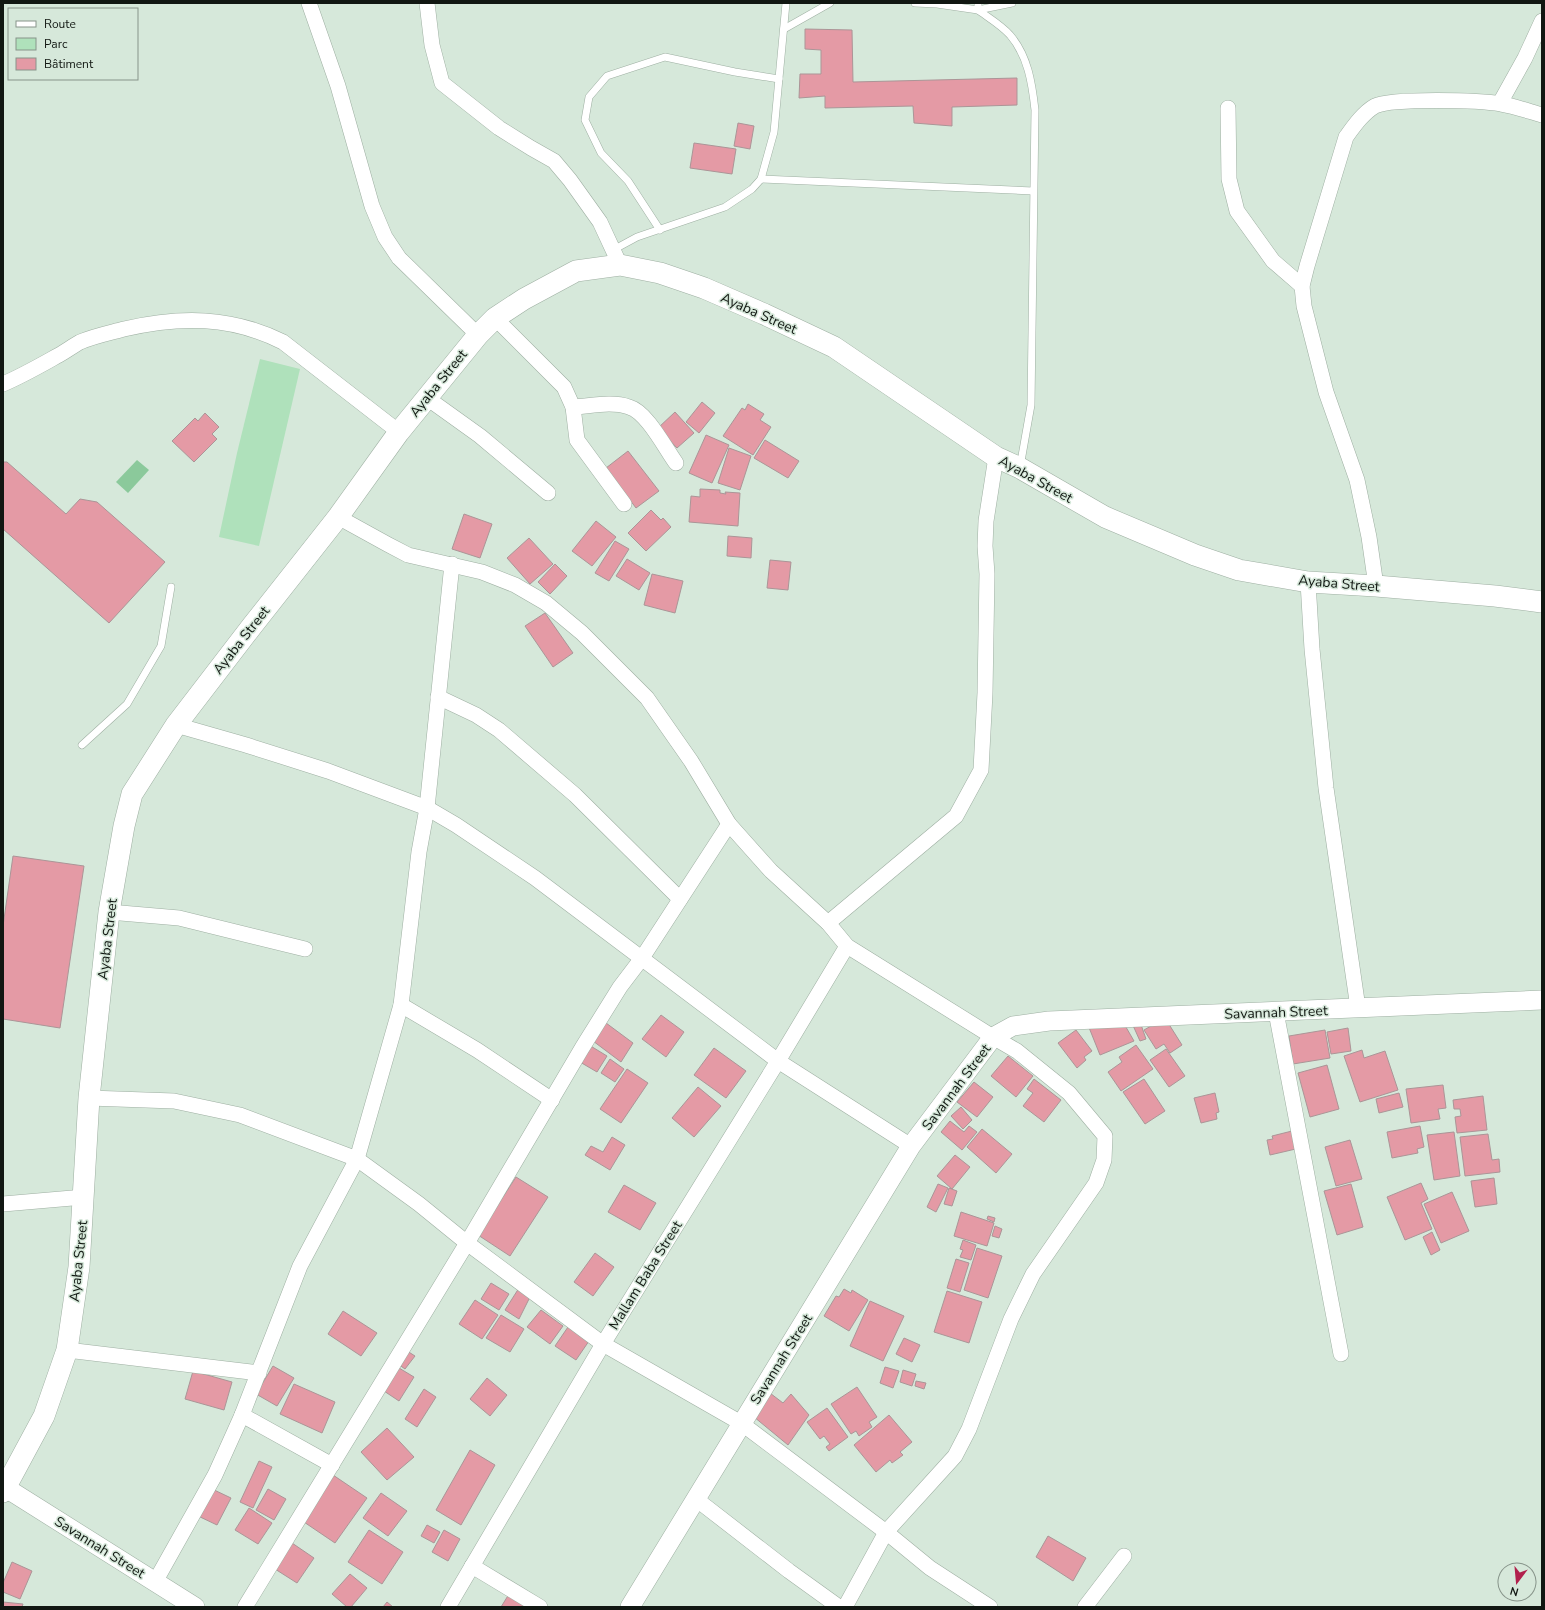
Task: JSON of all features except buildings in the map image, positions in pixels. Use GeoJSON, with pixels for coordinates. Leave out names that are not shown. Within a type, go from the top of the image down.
{"type":"FeatureCollection","features":[{"type":"Feature","properties":{"kind":"main road","name":"Ayaba Street"},"geometry":{"type":"LineString","coordinates":[[4,1490],[44,1416],[67,1350],[79,1267],[89,1098],[109,912],[124,826],[132,794],[176,725],[338,517],[399,432],[478,335],[495,318],[524,299],[576,271],[617,257],[704,288],[834,347],[996,457],[1020,468],[1105,517],[1195,555],[1239,570],[1308,582],[1494,596],[1542,602]]}},
{"type":"Feature","properties":{"kind":"street"},"geometry":{"type":"LineString","coordinates":[[309,3],[338,86],[372,206],[385,237],[399,258],[478,335]]}},
{"type":"Feature","properties":{"kind":"street"},"geometry":{"type":"LineString","coordinates":[[427,3],[432,45],[442,83],[499,128],[554,161],[570,180],[600,222],[617,257]]}},
{"type":"Feature","properties":{"kind":"street"},"geometry":{"type":"LineString","coordinates":[[1500,104],[1525,58],[1542,21]]}},
{"type":"Feature","properties":{"kind":"street"},"geometry":{"type":"LineString","coordinates":[[1376,586],[1369,536],[1357,480],[1326,392],[1304,306],[1302,286],[1346,137],[1359,119],[1376,106],[1396,102],[1466,101],[1500,104],[1542,115]]}},
{"type":"Feature","properties":{"kind":"street"},"geometry":{"type":"LineString","coordinates":[[1228,108],[1228,179],[1237,211],[1273,261],[1302,286]]}},
{"type":"Feature","properties":{"kind":"street"},"geometry":{"type":"LineString","coordinates":[[495,318],[564,387],[573,407],[577,440],[624,504]]}},
{"type":"Feature","properties":{"kind":"street"},"geometry":{"type":"LineString","coordinates":[[3,384],[80,343],[109,333],[145,324],[174,321],[196,320],[231,324],[266,334],[283,342],[399,432]]}},
{"type":"Feature","properties":{"kind":"street"},"geometry":{"type":"LineString","coordinates":[[427,398],[480,436],[548,493]]}},
{"type":"Feature","properties":{"kind":"street"},"geometry":{"type":"LineString","coordinates":[[573,407],[614,404],[630,407],[643,415],[676,463]]}},
{"type":"Feature","properties":{"kind":"street"},"geometry":{"type":"LineString","coordinates":[[828,923],[956,816],[981,770],[985,693],[987,574],[985,546],[986,521],[996,457]]}},
{"type":"Feature","properties":{"kind":"street"},"geometry":{"type":"LineString","coordinates":[[338,517],[408,555],[482,572],[514,585],[546,603],[582,633],[647,698],[691,761],[729,824],[771,870],[828,923],[847,946],[1017,1051],[1069,1093],[1105,1136],[1104,1160],[1096,1183],[1033,1274],[1011,1319],[969,1429],[954,1456],[886,1532],[845,1607]]}},
{"type":"Feature","properties":{"kind":"street"},"geometry":{"type":"LineString","coordinates":[[155,1582],[215,1475],[242,1415],[300,1266],[357,1159],[401,1005],[419,852],[427,808],[452,564]]}},
{"type":"Feature","properties":{"kind":"street"},"geometry":{"type":"LineString","coordinates":[[1308,582],[1312,649],[1326,788],[1358,1008]]}},
{"type":"Feature","properties":{"kind":"street"},"geometry":{"type":"LineString","coordinates":[[438,697],[476,715],[499,730],[575,795],[680,899]]}},
{"type":"Feature","properties":{"kind":"street"},"geometry":{"type":"LineString","coordinates":[[176,725],[321,769],[427,808],[488,846],[535,878],[778,1061],[911,1146]]}},
{"type":"Feature","properties":{"kind":"street"},"geometry":{"type":"LineString","coordinates":[[246,1607],[620,987],[642,958],[729,824]]}},
{"type":"Feature","properties":{"kind":"street"},"geometry":{"type":"LineString","coordinates":[[109,912],[179,918],[305,949]]}},
{"type":"Feature","properties":{"kind":"street","name":"Mallam Baba Street"},"geometry":{"type":"LineString","coordinates":[[448,1607],[603,1344],[778,1061],[847,946]]}},
{"type":"Feature","properties":{"kind":"street","name":"Savannah Street"},"geometry":{"type":"LineString","coordinates":[[630,1607],[911,1146],[993,1037],[1013,1026],[1049,1021],[1542,1000]]}},
{"type":"Feature","properties":{"kind":"street"},"geometry":{"type":"LineString","coordinates":[[401,1005],[477,1050],[552,1100]]}},
{"type":"Feature","properties":{"kind":"street"},"geometry":{"type":"LineString","coordinates":[[1276,1012],[1341,1354]]}},
{"type":"Feature","properties":{"kind":"street"},"geometry":{"type":"LineString","coordinates":[[89,1098],[174,1101],[240,1115],[357,1159],[419,1204],[603,1344],[741,1423],[886,1532],[930,1568],[990,1607]]}},
{"type":"Feature","properties":{"kind":"street"},"geometry":{"type":"LineString","coordinates":[[3,1204],[84,1197]]}},
{"type":"Feature","properties":{"kind":"street"},"geometry":{"type":"LineString","coordinates":[[67,1350],[259,1373]]}},
{"type":"Feature","properties":{"kind":"street"},"geometry":{"type":"LineString","coordinates":[[242,1415],[332,1465]]}},
{"type":"Feature","properties":{"kind":"street","name":"Savannah Street"},"geometry":{"type":"LineString","coordinates":[[4,1490],[195,1607]]}},
{"type":"Feature","properties":{"kind":"street"},"geometry":{"type":"LineString","coordinates":[[696,1499],[789,1571],[839,1607]]}},
{"type":"Feature","properties":{"kind":"street"},"geometry":{"type":"LineString","coordinates":[[1085,1607],[1124,1556]]}},
{"type":"Feature","properties":{"kind":"street"},"geometry":{"type":"LineString","coordinates":[[472,1566],[540,1607]]}},
{"type":"Feature","properties":{"kind":"lane"},"geometry":{"type":"LineString","coordinates":[[617,257],[637,236],[660,230],[725,207],[752,189],[761,179],[774,132],[786,3]]}},
{"type":"Feature","properties":{"kind":"lane"},"geometry":{"type":"LineString","coordinates":[[784,29],[830,3]]}},
{"type":"Feature","properties":{"kind":"lane"},"geometry":{"type":"LineString","coordinates":[[915,3],[978,7],[1012,3]]}},
{"type":"Feature","properties":{"kind":"lane"},"geometry":{"type":"LineString","coordinates":[[978,7],[1010,35],[1024,55],[1032,83],[1035,110],[1030,405],[1020,468]]}},
{"type":"Feature","properties":{"kind":"lane"},"geometry":{"type":"LineString","coordinates":[[660,230],[628,181],[601,153],[585,120],[589,97],[607,76],[665,57],[735,72],[779,79]]}},
{"type":"Feature","properties":{"kind":"lane"},"geometry":{"type":"LineString","coordinates":[[761,179],[1033,191]]}},
{"type":"Feature","properties":{"kind":"lane"},"geometry":{"type":"LineString","coordinates":[[82,745],[126,704],[161,646],[171,587]]}},
{"type":"Feature","properties":{"kind":"green space"},"geometry":{"type":"Polygon","coordinates":[[[260,359],[300,369],[259,546],[219,537],[237,453],[260,359]]]}},
{"type":"Feature","properties":{"kind":"shaded area"},"geometry":{"type":"Polygon","coordinates":[[[137,460],[149,470],[128,493],[116,482],[137,460]]]}}]}
